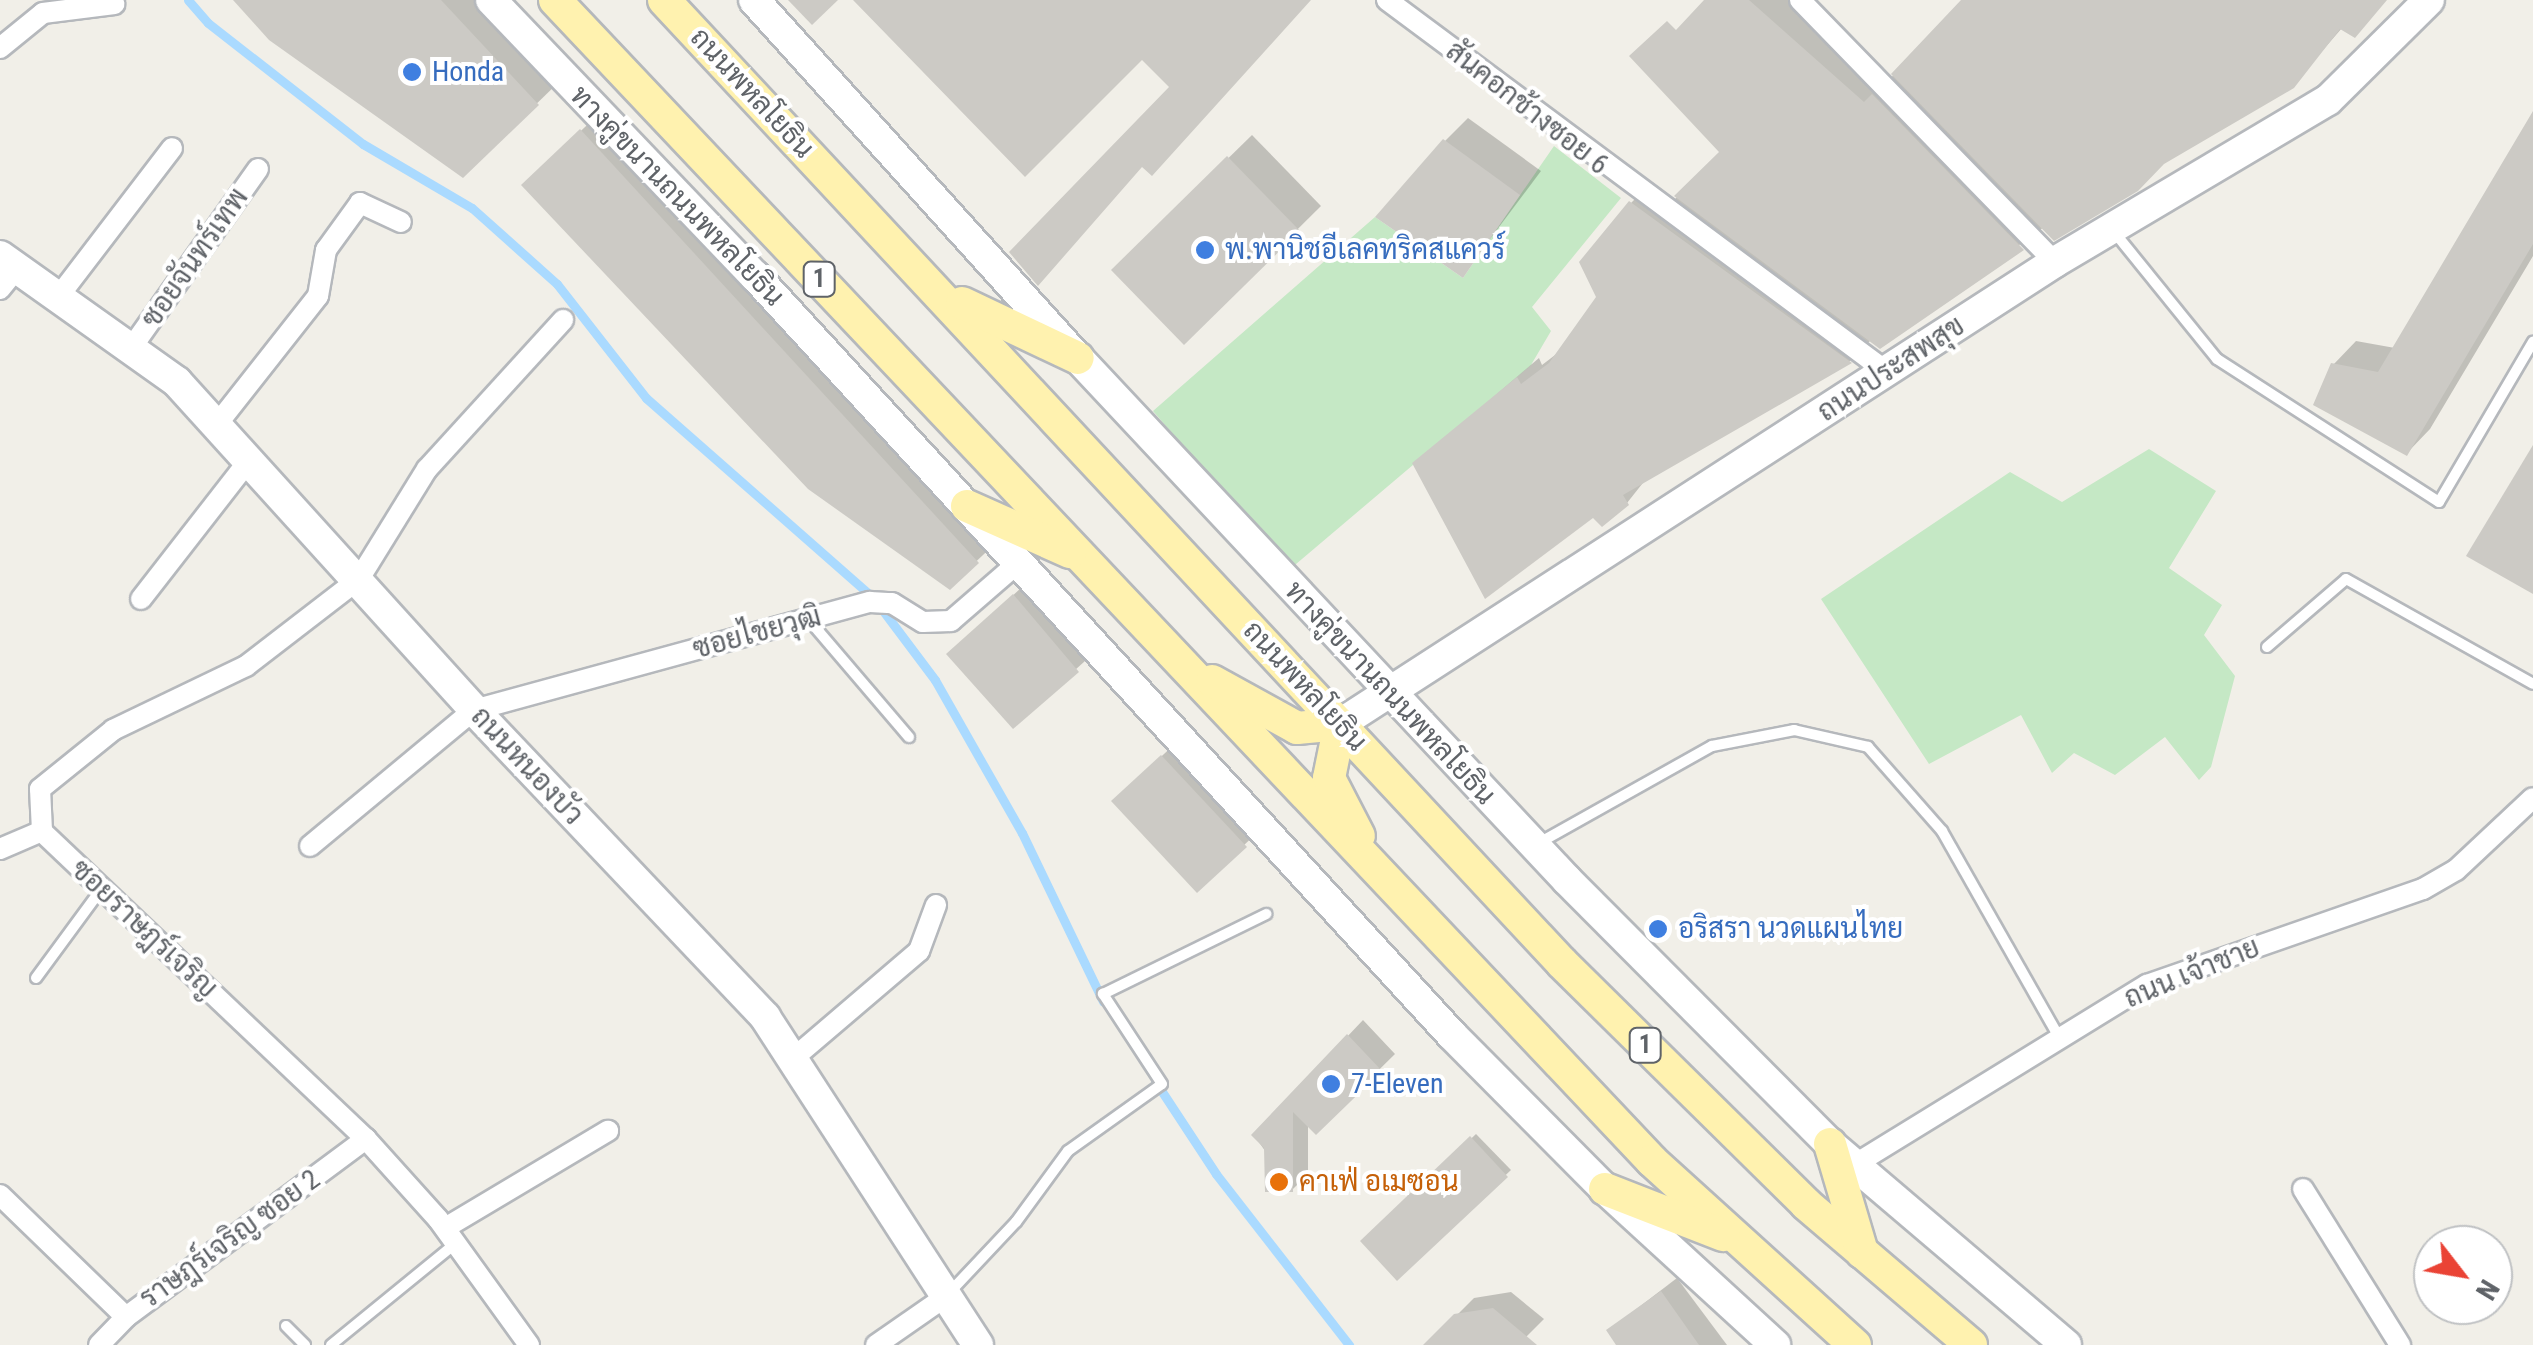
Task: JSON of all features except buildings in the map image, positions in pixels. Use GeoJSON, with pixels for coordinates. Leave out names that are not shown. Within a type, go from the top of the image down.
{"type":"FeatureCollection","features":[{"type":"Feature","properties":{"kind":"main road","name":"ทางคู่ขนานถนนพหลโยธิน"},"geometry":{"type":"LineString","coordinates":[[491,0],[1018,562],[1308,883],[1605,1189],[1775,1345]]}},
{"type":"Feature","properties":{"kind":"main road","name":"1"},"geometry":{"type":"LineString","coordinates":[[555,0],[1652,1162],[1855,1345]]}},
{"type":"Feature","properties":{"kind":"main road","name":"ถนนพหลโยธิน"},"geometry":{"type":"LineString","coordinates":[[664,0],[944,295],[1562,963],[1862,1252],[1971,1345]]}},
{"type":"Feature","properties":{"kind":"main road","name":"ทางคู่ขนานถนนพหลโยธิน"},"geometry":{"type":"LineString","coordinates":[[754,0],[1078,358],[1534,846],[1842,1154],[2066,1345]]}},
{"type":"Feature","properties":{"kind":"main road","name":"ถนนประสพสุข"},"geometry":{"type":"LineString","coordinates":[[1340,724],[2055,262],[2328,100],[2429,0]]}},
{"type":"Feature","properties":{"kind":"main road","name":"ถนนหนองบัว"},"geometry":{"type":"LineString","coordinates":[[6,271],[59,296],[132,347],[218,423],[474,710],[796,1056],[978,1345]]}},
{"type":"Feature","properties":{"kind":"main road"},"geometry":{"type":"LineString","coordinates":[[944,295],[1078,358]]}},
{"type":"Feature","properties":{"kind":"main road"},"geometry":{"type":"LineString","coordinates":[[966,506],[1083,558]]}},
{"type":"Feature","properties":{"kind":"main road"},"geometry":{"type":"LineString","coordinates":[[1186,666],[1296,728],[1340,724],[1329,778],[1382,878]]}},
{"type":"Feature","properties":{"kind":"main road"},"geometry":{"type":"LineString","coordinates":[[1842,1154],[1862,1252]]}},
{"type":"Feature","properties":{"kind":"main road"},"geometry":{"type":"LineString","coordinates":[[1605,1189],[1741,1242]]}},
{"type":"Feature","properties":{"kind":"street","name":"สันคอกช้างซอย 6"},"geometry":{"type":"LineString","coordinates":[[1387,0],[1668,215],[1887,372]]}},
{"type":"Feature","properties":{"kind":"street"},"geometry":{"type":"LineString","coordinates":[[1800,0],[2055,262]]}},
{"type":"Feature","properties":{"kind":"street"},"geometry":{"type":"LineString","coordinates":[[0,48],[42,13],[114,4]]}},
{"type":"Feature","properties":{"kind":"street"},"geometry":{"type":"LineString","coordinates":[[59,296],[172,148]]}},
{"type":"Feature","properties":{"kind":"street","name":"ซอยจันทร์เทพ"},"geometry":{"type":"LineString","coordinates":[[132,347],[258,169]]}},
{"type":"Feature","properties":{"kind":"street"},"geometry":{"type":"LineString","coordinates":[[218,423],[318,296],[326,250],[360,202],[402,222]]}},
{"type":"Feature","properties":{"kind":"street"},"geometry":{"type":"LineString","coordinates":[[0,849],[42,832],[40,790],[113,730],[246,666],[359,579],[427,468],[563,320]]}},
{"type":"Feature","properties":{"kind":"street"},"geometry":{"type":"LineString","coordinates":[[141,598],[250,459]]}},
{"type":"Feature","properties":{"kind":"street","name":"ซอยไชยวุฒิ"},"geometry":{"type":"LineString","coordinates":[[474,710],[870,602],[892,602],[923,622],[951,621],[1018,562]]}},
{"type":"Feature","properties":{"kind":"street"},"geometry":{"type":"LineString","coordinates":[[310,846],[474,710]]}},
{"type":"Feature","properties":{"kind":"street","name":"ถนน เจ้าชาย"},"geometry":{"type":"LineString","coordinates":[[1842,1154],[2147,985],[2422,889],[2456,870],[2533,798]]}},
{"type":"Feature","properties":{"kind":"street","name":"ซอยราษฎร์เจริญ"},"geometry":{"type":"LineString","coordinates":[[42,832],[366,1139],[450,1236],[529,1345]]}},
{"type":"Feature","properties":{"kind":"street"},"geometry":{"type":"LineString","coordinates":[[796,1056],[919,951],[936,904]]}},
{"type":"Feature","properties":{"kind":"street"},"geometry":{"type":"LineString","coordinates":[[450,1236],[608,1131]]}},
{"type":"Feature","properties":{"kind":"street","name":"ราษฎร์เจริญ ซอย 2"},"geometry":{"type":"LineString","coordinates":[[102,1344],[126,1316],[366,1139]]}},
{"type":"Feature","properties":{"kind":"street"},"geometry":{"type":"LineString","coordinates":[[2303,1189],[2400,1345]]}},
{"type":"Feature","properties":{"kind":"street"},"geometry":{"type":"LineString","coordinates":[[0,1195],[126,1316]]}},
{"type":"Feature","properties":{"kind":"street"},"geometry":{"type":"LineString","coordinates":[[876,1345],[945,1297]]}},
{"type":"Feature","properties":{"kind":"lane"},"geometry":{"type":"LineString","coordinates":[[2111,228],[2217,359],[2439,502],[2533,342]]}},
{"type":"Feature","properties":{"kind":"lane"},"geometry":{"type":"LineString","coordinates":[[2267,646],[2346,579],[2533,684]]}},
{"type":"Feature","properties":{"kind":"lane"},"geometry":{"type":"LineString","coordinates":[[808,618],[910,737]]}},
{"type":"Feature","properties":{"kind":"lane"},"geometry":{"type":"LineString","coordinates":[[1534,846],[1712,746],[1794,730],[1868,747],[1942,830],[2058,1035]]}},
{"type":"Feature","properties":{"kind":"lane"},"geometry":{"type":"LineString","coordinates":[[36,978],[102,888]]}},
{"type":"Feature","properties":{"kind":"lane"},"geometry":{"type":"LineString","coordinates":[[945,1297],[1016,1222],[1068,1151],[1162,1084],[1103,994],[1266,914]]}},
{"type":"Feature","properties":{"kind":"lane"},"geometry":{"type":"LineString","coordinates":[[331,1345],[450,1236]]}},
{"type":"Feature","properties":{"kind":"lane"},"geometry":{"type":"LineString","coordinates":[[286,1326],[304,1345]]}},
{"type":"Feature","properties":{"kind":"green space"},"geometry":{"type":"Polygon","coordinates":[[[1554,146],[1621,198],[1532,307],[1551,331],[1531,365],[1289,570],[1153,411],[1375,217],[1463,278],[1554,146]]]}},
{"type":"Feature","properties":{"kind":"green space"},"geometry":{"type":"Polygon","coordinates":[[[2149,449],[2216,491],[2169,568],[2222,605],[2204,635],[2235,676],[2211,767],[2199,780],[2165,737],[2115,775],[2074,753],[2052,773],[2021,715],[1929,764],[1821,599],[2010,472],[2062,502],[2149,449]]]}},
{"type":"Feature","properties":{"kind":"waterway"},"geometry":{"type":"LineString","coordinates":[[188,0],[208,23],[363,144],[472,208],[557,284],[646,398],[869,594]]}},
{"type":"Feature","properties":{"kind":"waterway"},"geometry":{"type":"LineString","coordinates":[[884,612],[935,680],[1022,833],[1103,1001]]}},
{"type":"Feature","properties":{"kind":"waterway"},"geometry":{"type":"LineString","coordinates":[[1155,1081],[1216,1174],[1349,1345]]}},
{"type":"Feature","properties":{"kind":"place","name":"Honda"},"geometry":{"type":"Point","coordinates":[412,72]}},
{"type":"Feature","properties":{"kind":"place","name":"พ.พานิชอีเลคทริคสแควร์"},"geometry":{"type":"Point","coordinates":[1205,250]}},
{"type":"Feature","properties":{"kind":"place","name":"อริสรา นวดแผนไทย"},"geometry":{"type":"Point","coordinates":[1658,929]}},
{"type":"Feature","properties":{"kind":"place","name":"7-Eleven"},"geometry":{"type":"Point","coordinates":[1331,1084]}},
{"type":"Feature","properties":{"kind":"place","name":"คาเฟ่ อเมซอน"},"geometry":{"type":"Point","coordinates":[1279,1182]}}]}
